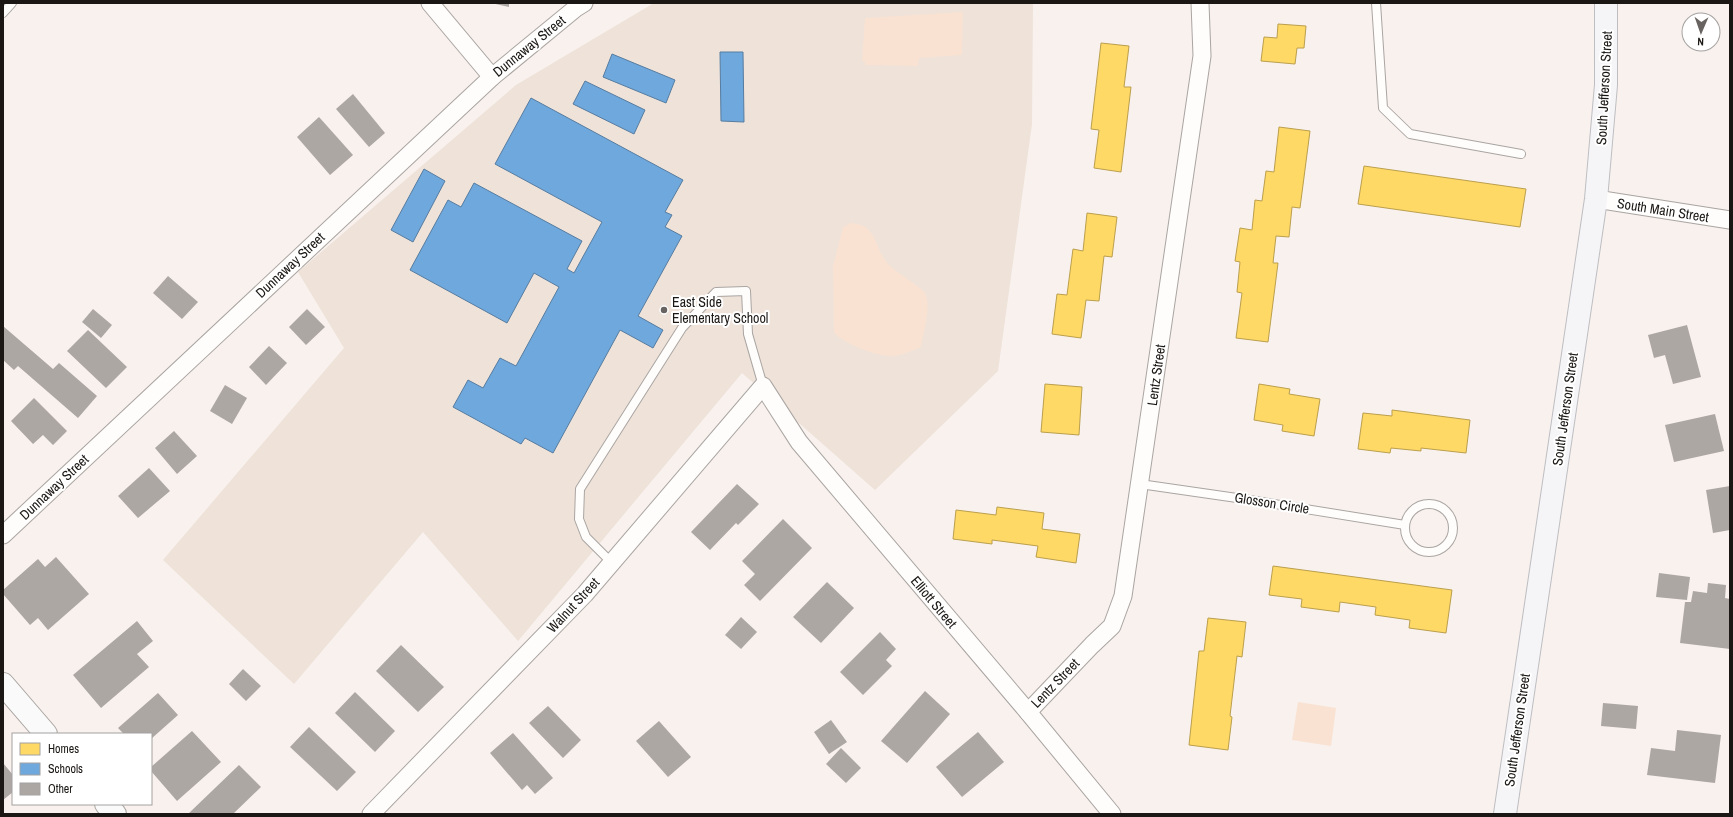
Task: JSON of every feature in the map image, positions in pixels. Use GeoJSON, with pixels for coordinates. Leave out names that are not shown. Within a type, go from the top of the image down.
{"type":"FeatureCollection","features":[{"type":"Feature","properties":{"kind":"main road","name":"South Jefferson Street"},"geometry":{"type":"LineString","coordinates":[[1505,814],[1596,199],[1606,85],[1606,3]]}},
{"type":"Feature","properties":{"kind":"main road"},"geometry":{"type":"LineString","coordinates":[[3,684],[45,733]]}},
{"type":"Feature","properties":{"kind":"main road"},"geometry":{"type":"LineString","coordinates":[[107,805],[115,814]]}},
{"type":"Feature","properties":{"kind":"street"},"geometry":{"type":"LineString","coordinates":[[430,3],[492,76]]}},
{"type":"Feature","properties":{"kind":"street","name":"Dunnaway Street"},"geometry":{"type":"LineString","coordinates":[[3,535],[492,76],[584,3]]}},
{"type":"Feature","properties":{"kind":"street","name":"Lentz Street"},"geometry":{"type":"LineString","coordinates":[[1028,712],[1112,626],[1123,596],[1202,56],[1200,3]]}},
{"type":"Feature","properties":{"kind":"street","name":"South Main Street"},"geometry":{"type":"LineString","coordinates":[[1596,199],[1730,220]]}},
{"type":"Feature","properties":{"kind":"street","name":"Walnut Street"},"geometry":{"type":"LineString","coordinates":[[372,814],[585,594],[763,386]]}},
{"type":"Feature","properties":{"kind":"street","name":"Elliott Street"},"geometry":{"type":"LineString","coordinates":[[763,386],[799,442],[1028,712],[1112,814]]}},
{"type":"Feature","properties":{"kind":"lane"},"geometry":{"type":"LineString","coordinates":[[3,13],[12,3]]}},
{"type":"Feature","properties":{"kind":"lane"},"geometry":{"type":"LineString","coordinates":[[1376,3],[1383,108],[1410,134],[1521,154]]}},
{"type":"Feature","properties":{"kind":"lane"},"geometry":{"type":"LineString","coordinates":[[612,563],[586,537],[579,519],[580,490],[682,328],[716,292],[746,291],[748,334],[763,386]]}},
{"type":"Feature","properties":{"kind":"lane","name":"Glosson Circle"},"geometry":{"type":"LineString","coordinates":[[1140,484],[1405,525]]}},
{"type":"Feature","properties":{"kind":"lane"},"geometry":{"type":"LineString","coordinates":[[1422,504],[1436,504],[1448,511],[1454,524],[1452,537],[1443,548],[1430,552],[1416,549],[1407,539],[1405,525],[1410,512],[1422,504]]}},
{"type":"Feature","properties":{"kind":"shaded area","name":"East Side Elementary School"},"geometry":{"type":"Polygon","coordinates":[[[654,3],[1033,3],[1032,124],[998,371],[875,490],[742,373],[518,641],[423,532],[294,684],[163,560],[344,348],[298,272],[516,85],[654,3]]]}},
{"type":"Feature","properties":{"kind":"shaded area"},"geometry":{"type":"Polygon","coordinates":[[[963,12],[962,55],[919,58],[918,66],[865,65],[865,61],[862,61],[865,18],[963,12]]]}},
{"type":"Feature","properties":{"kind":"shaded area"},"geometry":{"type":"Polygon","coordinates":[[[851,223],[866,228],[871,233],[880,252],[889,265],[925,293],[928,305],[921,347],[899,355],[884,355],[868,351],[846,342],[834,333],[833,266],[843,227],[851,223]]]}},
{"type":"Feature","properties":{"kind":"shaded area"},"geometry":{"type":"Polygon","coordinates":[[[1298,702],[1336,708],[1331,746],[1292,740],[1298,702]]]}},
{"type":"Feature","properties":{"kind":"building: Homes"},"geometry":{"type":"Polygon","coordinates":[[[1278,24],[1306,26],[1304,48],[1297,48],[1295,64],[1261,61],[1264,37],[1277,38],[1278,24]]]}},
{"type":"Feature","properties":{"kind":"building: Homes"},"geometry":{"type":"Polygon","coordinates":[[[1101,43],[1129,46],[1124,87],[1131,87],[1121,172],[1094,168],[1099,130],[1091,129],[1101,43]]]}},
{"type":"Feature","properties":{"kind":"building: Homes"},"geometry":{"type":"Polygon","coordinates":[[[1279,127],[1310,131],[1300,208],[1292,207],[1289,237],[1276,236],[1273,263],[1278,263],[1268,342],[1236,338],[1242,293],[1237,292],[1240,262],[1235,261],[1240,228],[1252,230],[1255,200],[1262,201],[1266,171],[1274,172],[1279,127]]]}},
{"type":"Feature","properties":{"kind":"building: Homes"},"geometry":{"type":"Polygon","coordinates":[[[1364,166],[1526,189],[1520,227],[1358,204],[1364,166]]]}},
{"type":"Feature","properties":{"kind":"building: Homes"},"geometry":{"type":"Polygon","coordinates":[[[1087,213],[1117,217],[1112,257],[1104,256],[1099,301],[1086,300],[1081,338],[1052,334],[1057,294],[1067,295],[1073,249],[1083,251],[1087,213]]]}},
{"type":"Feature","properties":{"kind":"building: Homes"},"geometry":{"type":"Polygon","coordinates":[[[1045,384],[1082,387],[1079,435],[1041,432],[1045,384]]]}},
{"type":"Feature","properties":{"kind":"building: Homes"},"geometry":{"type":"Polygon","coordinates":[[[1259,384],[1290,389],[1289,394],[1320,399],[1314,436],[1282,431],[1283,425],[1254,420],[1259,384]]]}},
{"type":"Feature","properties":{"kind":"building: Homes"},"geometry":{"type":"Polygon","coordinates":[[[1392,410],[1470,420],[1466,453],[1421,448],[1421,451],[1391,448],[1390,453],[1358,449],[1363,413],[1392,416],[1392,410]]]}},
{"type":"Feature","properties":{"kind":"building: Homes"},"geometry":{"type":"Polygon","coordinates":[[[997,507],[1044,513],[1042,529],[1080,534],[1076,563],[1036,557],[1038,546],[992,540],[992,544],[953,539],[956,510],[996,515],[997,507]]]}},
{"type":"Feature","properties":{"kind":"building: Homes"},"geometry":{"type":"Polygon","coordinates":[[[1273,566],[1452,590],[1446,633],[1409,628],[1410,620],[1375,615],[1376,607],[1340,602],[1339,612],[1301,607],[1302,599],[1269,595],[1273,566]]]}},
{"type":"Feature","properties":{"kind":"building: Homes"},"geometry":{"type":"Polygon","coordinates":[[[1208,618],[1246,622],[1242,657],[1237,656],[1230,716],[1232,717],[1228,750],[1189,745],[1199,651],[1204,651],[1208,618]]]}},
{"type":"Feature","properties":{"kind":"building: Schools"},"geometry":{"type":"Polygon","coordinates":[[[720,52],[743,52],[744,122],[721,121],[720,52]]]}},
{"type":"Feature","properties":{"kind":"building: Schools"},"geometry":{"type":"Polygon","coordinates":[[[612,54],[675,80],[666,103],[603,77],[612,54]]]}},
{"type":"Feature","properties":{"kind":"building: Schools"},"geometry":{"type":"Polygon","coordinates":[[[585,81],[645,110],[634,134],[573,104],[585,81]]]}},
{"type":"Feature","properties":{"kind":"building: Schools"},"geometry":{"type":"Polygon","coordinates":[[[531,98],[683,180],[665,212],[672,215],[665,227],[682,236],[638,316],[663,330],[653,348],[620,330],[553,453],[525,438],[521,444],[453,407],[468,380],[483,388],[500,358],[516,366],[559,287],[534,273],[507,323],[410,270],[448,200],[461,207],[474,183],[582,241],[567,269],[574,273],[602,222],[495,164],[531,98]]]}},
{"type":"Feature","properties":{"kind":"building: Schools"},"geometry":{"type":"Polygon","coordinates":[[[424,169],[445,181],[413,242],[391,230],[424,169]]]}},
{"type":"Feature","properties":{"kind":"building: Other"},"geometry":{"type":"Polygon","coordinates":[[[491,3],[509,3],[509,7],[491,3]]]}},
{"type":"Feature","properties":{"kind":"building: Other"},"geometry":{"type":"Polygon","coordinates":[[[353,94],[385,133],[369,147],[336,109],[353,94]]]}},
{"type":"Feature","properties":{"kind":"building: Other"},"geometry":{"type":"Polygon","coordinates":[[[319,117],[353,155],[330,175],[297,137],[319,117]]]}},
{"type":"Feature","properties":{"kind":"building: Other"},"geometry":{"type":"Polygon","coordinates":[[[168,276],[198,302],[182,319],[153,293],[168,276]]]}},
{"type":"Feature","properties":{"kind":"building: Other"},"geometry":{"type":"Polygon","coordinates":[[[93,309],[112,325],[101,338],[82,322],[93,309]]]}},
{"type":"Feature","properties":{"kind":"building: Other"},"geometry":{"type":"Polygon","coordinates":[[[307,309],[325,327],[306,345],[289,327],[307,309]]]}},
{"type":"Feature","properties":{"kind":"building: Other"},"geometry":{"type":"Polygon","coordinates":[[[1687,325],[1701,377],[1673,384],[1665,355],[1654,358],[1648,335],[1687,325]]]}},
{"type":"Feature","properties":{"kind":"building: Other"},"geometry":{"type":"Polygon","coordinates":[[[3,326],[53,369],[59,363],[97,396],[78,418],[18,366],[14,370],[3,360],[3,326]]]}},
{"type":"Feature","properties":{"kind":"building: Other"},"geometry":{"type":"Polygon","coordinates":[[[88,330],[127,367],[106,388],[67,351],[88,330]]]}},
{"type":"Feature","properties":{"kind":"building: Other"},"geometry":{"type":"Polygon","coordinates":[[[269,346],[287,363],[266,385],[249,367],[269,346]]]}},
{"type":"Feature","properties":{"kind":"building: Other"},"geometry":{"type":"Polygon","coordinates":[[[225,385],[247,398],[232,424],[210,411],[225,385]]]}},
{"type":"Feature","properties":{"kind":"building: Other"},"geometry":{"type":"Polygon","coordinates":[[[34,398],[67,431],[53,445],[43,435],[33,444],[11,421],[34,398]]]}},
{"type":"Feature","properties":{"kind":"building: Other"},"geometry":{"type":"Polygon","coordinates":[[[1715,414],[1724,451],[1674,462],[1665,425],[1715,414]]]}},
{"type":"Feature","properties":{"kind":"building: Other"},"geometry":{"type":"Polygon","coordinates":[[[174,431],[197,456],[177,474],[155,448],[174,431]]]}},
{"type":"Feature","properties":{"kind":"building: Other"},"geometry":{"type":"Polygon","coordinates":[[[149,468],[170,491],[138,518],[118,496],[149,468]]]}},
{"type":"Feature","properties":{"kind":"building: Other"},"geometry":{"type":"Polygon","coordinates":[[[737,484],[759,504],[738,525],[736,523],[710,550],[691,532],[737,484]]]}},
{"type":"Feature","properties":{"kind":"building: Other"},"geometry":{"type":"Polygon","coordinates":[[[1730,486],[1730,530],[1713,533],[1706,490],[1730,486]]]}},
{"type":"Feature","properties":{"kind":"building: Other"},"geometry":{"type":"Polygon","coordinates":[[[783,519],[812,548],[760,601],[744,585],[755,574],[742,561],[783,519]]]}},
{"type":"Feature","properties":{"kind":"building: Other"},"geometry":{"type":"Polygon","coordinates":[[[56,557],[89,594],[48,630],[38,618],[30,625],[3,594],[3,590],[38,559],[45,567],[56,557]]]}},
{"type":"Feature","properties":{"kind":"building: Other"},"geometry":{"type":"Polygon","coordinates":[[[1659,573],[1690,577],[1687,600],[1656,597],[1659,573]]]}},
{"type":"Feature","properties":{"kind":"building: Other"},"geometry":{"type":"Polygon","coordinates":[[[827,582],[854,608],[821,643],[793,617],[827,582]]]}},
{"type":"Feature","properties":{"kind":"building: Other"},"geometry":{"type":"Polygon","coordinates":[[[1708,583],[1726,585],[1725,598],[1730,599],[1730,649],[1680,643],[1685,602],[1691,602],[1693,591],[1707,593],[1708,583]]]}},
{"type":"Feature","properties":{"kind":"building: Other"},"geometry":{"type":"Polygon","coordinates":[[[741,617],[757,632],[741,649],[725,635],[741,617]]]}},
{"type":"Feature","properties":{"kind":"building: Other"},"geometry":{"type":"Polygon","coordinates":[[[137,621],[153,641],[137,654],[149,667],[101,708],[73,675],[137,621]]]}},
{"type":"Feature","properties":{"kind":"building: Other"},"geometry":{"type":"Polygon","coordinates":[[[880,632],[896,649],[886,660],[892,666],[863,695],[840,672],[880,632]]]}},
{"type":"Feature","properties":{"kind":"building: Other"},"geometry":{"type":"Polygon","coordinates":[[[401,645],[444,687],[418,712],[376,671],[401,645]]]}},
{"type":"Feature","properties":{"kind":"building: Other"},"geometry":{"type":"Polygon","coordinates":[[[243,669],[261,686],[246,701],[229,684],[243,669]]]}},
{"type":"Feature","properties":{"kind":"building: Other"},"geometry":{"type":"Polygon","coordinates":[[[925,691],[950,714],[907,763],[881,741],[925,691]]]}},
{"type":"Feature","properties":{"kind":"building: Other"},"geometry":{"type":"Polygon","coordinates":[[[355,692],[395,731],[375,752],[335,713],[355,692]]]}},
{"type":"Feature","properties":{"kind":"building: Other"},"geometry":{"type":"Polygon","coordinates":[[[158,693],[178,715],[152,738],[152,733],[123,733],[118,728],[158,693]]]}},
{"type":"Feature","properties":{"kind":"building: Other"},"geometry":{"type":"Polygon","coordinates":[[[1603,703],[1638,706],[1636,729],[1601,726],[1603,703]]]}},
{"type":"Feature","properties":{"kind":"building: Other"},"geometry":{"type":"Polygon","coordinates":[[[548,706],[581,740],[563,758],[529,723],[548,706]]]}},
{"type":"Feature","properties":{"kind":"building: Other"},"geometry":{"type":"Polygon","coordinates":[[[831,720],[847,742],[829,754],[814,732],[831,720]]]}},
{"type":"Feature","properties":{"kind":"building: Other"},"geometry":{"type":"Polygon","coordinates":[[[659,721],[691,757],[668,777],[636,741],[659,721]]]}},
{"type":"Feature","properties":{"kind":"building: Other"},"geometry":{"type":"Polygon","coordinates":[[[309,727],[356,772],[337,791],[290,747],[309,727]]]}},
{"type":"Feature","properties":{"kind":"building: Other"},"geometry":{"type":"Polygon","coordinates":[[[1677,730],[1721,735],[1715,783],[1647,775],[1651,748],[1675,751],[1677,730]]]}},
{"type":"Feature","properties":{"kind":"building: Other"},"geometry":{"type":"Polygon","coordinates":[[[192,731],[221,762],[177,801],[152,772],[152,766],[192,731]]]}},
{"type":"Feature","properties":{"kind":"building: Other"},"geometry":{"type":"Polygon","coordinates":[[[978,732],[1004,762],[962,797],[936,767],[978,732]]]}},
{"type":"Feature","properties":{"kind":"building: Other"},"geometry":{"type":"Polygon","coordinates":[[[513,733],[553,778],[535,794],[527,785],[522,790],[490,753],[513,733]]]}},
{"type":"Feature","properties":{"kind":"building: Other"},"geometry":{"type":"Polygon","coordinates":[[[841,748],[861,768],[846,783],[826,764],[841,748]]]}},
{"type":"Feature","properties":{"kind":"building: Other"},"geometry":{"type":"Polygon","coordinates":[[[3,763],[12,774],[12,793],[3,800],[3,763]]]}},
{"type":"Feature","properties":{"kind":"building: Other"},"geometry":{"type":"Polygon","coordinates":[[[239,765],[261,787],[233,814],[188,814],[239,765]]]}},
{"type":"Feature","properties":{"kind":"place","name":"East Side Elementary School"},"geometry":{"type":"Point","coordinates":[664,310]}}]}
